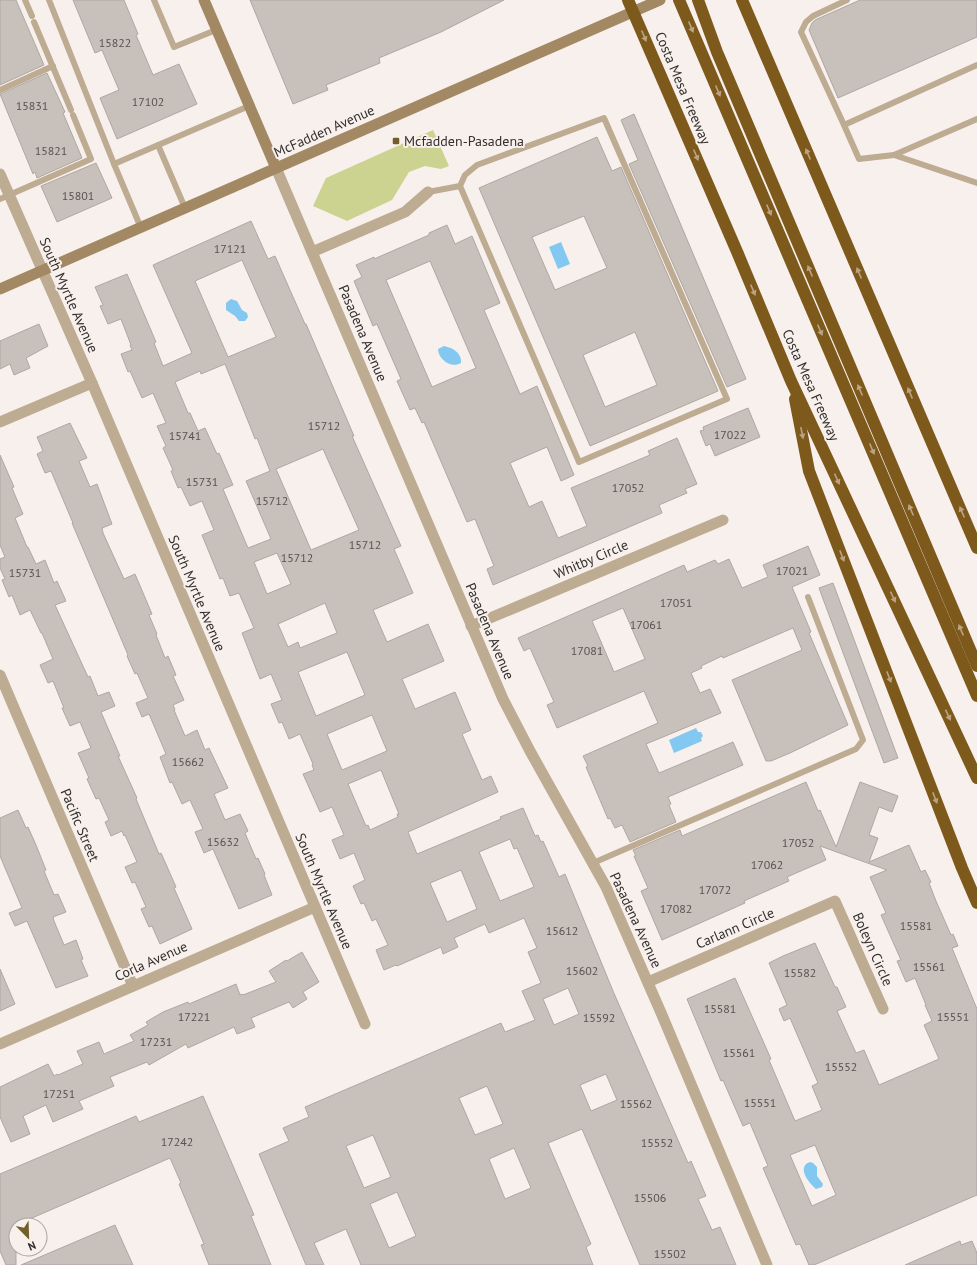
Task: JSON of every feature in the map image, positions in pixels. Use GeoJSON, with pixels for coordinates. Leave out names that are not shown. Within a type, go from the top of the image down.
{"type":"FeatureCollection","features":[{"type":"Feature","properties":{"kind":"highway","name":"Costa Mesa Freeway"},"geometry":{"type":"LineString","coordinates":[[628,0],[791,380],[977,778]]}},
{"type":"Feature","properties":{"kind":"highway"},"geometry":{"type":"LineString","coordinates":[[679,0],[977,696]]}},
{"type":"Feature","properties":{"kind":"highway"},"geometry":{"type":"LineString","coordinates":[[698,0],[717,52],[977,666]]}},
{"type":"Feature","properties":{"kind":"highway"},"geometry":{"type":"LineString","coordinates":[[742,0],[977,548]]}},
{"type":"Feature","properties":{"kind":"highway"},"geometry":{"type":"LineString","coordinates":[[791,380],[809,470],[977,903]]}},
{"type":"Feature","properties":{"kind":"main road","name":"Pasadena Avenue"},"geometry":{"type":"LineString","coordinates":[[204,0],[276,168]]}},
{"type":"Feature","properties":{"kind":"main road","name":"McFadden Avenue"},"geometry":{"type":"LineString","coordinates":[[0,289],[660,0]]}},
{"type":"Feature","properties":{"kind":"street","name":"Pasadena Avenue"},"geometry":{"type":"LineString","coordinates":[[276,168],[471,626],[516,726],[606,887],[648,982],[767,1265]]}},
{"type":"Feature","properties":{"kind":"street","name":"South Myrtle Avenue"},"geometry":{"type":"LineString","coordinates":[[0,174],[5,197],[42,271],[92,383],[365,1024]]}},
{"type":"Feature","properties":{"kind":"street"},"geometry":{"type":"LineString","coordinates":[[312,252],[405,212],[428,192]]}},
{"type":"Feature","properties":{"kind":"street"},"geometry":{"type":"LineString","coordinates":[[0,422],[92,383]]}},
{"type":"Feature","properties":{"kind":"street","name":"Whitby Circle"},"geometry":{"type":"LineString","coordinates":[[471,626],[723,520]]}},
{"type":"Feature","properties":{"kind":"street","name":"Pacific Street"},"geometry":{"type":"LineString","coordinates":[[0,675],[133,986]]}},
{"type":"Feature","properties":{"kind":"street","name":"Carlann Circle"},"geometry":{"type":"LineString","coordinates":[[648,982],[835,901]]}},
{"type":"Feature","properties":{"kind":"street","name":"Boleyn Circle"},"geometry":{"type":"LineString","coordinates":[[835,901],[883,1009]]}},
{"type":"Feature","properties":{"kind":"street","name":"Corla Avenue"},"geometry":{"type":"LineString","coordinates":[[0,1044],[315,907]]}},
{"type":"Feature","properties":{"kind":"lane"},"geometry":{"type":"LineString","coordinates":[[5,197],[91,159],[25,0]]}},
{"type":"Feature","properties":{"kind":"lane"},"geometry":{"type":"LineString","coordinates":[[48,0],[141,228]]}},
{"type":"Feature","properties":{"kind":"lane"},"geometry":{"type":"LineString","coordinates":[[154,0],[174,47],[216,30]]}},
{"type":"Feature","properties":{"kind":"lane"},"geometry":{"type":"LineString","coordinates":[[847,0],[813,16],[806,22],[801,32],[859,159],[894,155],[977,119]]}},
{"type":"Feature","properties":{"kind":"lane"},"geometry":{"type":"LineString","coordinates":[[844,125],[977,65]]}},
{"type":"Feature","properties":{"kind":"lane"},"geometry":{"type":"LineString","coordinates":[[0,90],[53,66]]}},
{"type":"Feature","properties":{"kind":"lane"},"geometry":{"type":"LineString","coordinates":[[114,164],[249,106]]}},
{"type":"Feature","properties":{"kind":"lane"},"geometry":{"type":"LineString","coordinates":[[604,118],[727,399],[579,462],[460,186],[465,175],[477,165],[604,118]]}},
{"type":"Feature","properties":{"kind":"lane"},"geometry":{"type":"LineString","coordinates":[[158,145],[185,208]]}},
{"type":"Feature","properties":{"kind":"lane"},"geometry":{"type":"LineString","coordinates":[[894,155],[977,183]]}},
{"type":"Feature","properties":{"kind":"lane"},"geometry":{"type":"LineString","coordinates":[[428,192],[460,186]]}},
{"type":"Feature","properties":{"kind":"lane"},"geometry":{"type":"LineString","coordinates":[[593,863],[856,749],[863,740],[808,597]]}},
{"type":"Feature","properties":{"kind":"green space"},"geometry":{"type":"Polygon","coordinates":[[[433,130],[449,166],[441,169],[425,166],[409,172],[392,200],[347,221],[313,206],[326,178],[433,130]]]}},
{"type":"Feature","properties":{"kind":"water"},"geometry":{"type":"Polygon","coordinates":[[[561,242],[570,264],[558,269],[549,247],[561,242]]]}},
{"type":"Feature","properties":{"kind":"water"},"geometry":{"type":"Polygon","coordinates":[[[231,299],[237,301],[242,310],[247,313],[248,317],[245,321],[239,321],[235,316],[226,310],[226,303],[231,299]]]}},
{"type":"Feature","properties":{"kind":"water"},"geometry":{"type":"Polygon","coordinates":[[[444,346],[451,348],[460,356],[461,363],[457,365],[449,364],[440,356],[438,349],[444,346]]]}},
{"type":"Feature","properties":{"kind":"water"},"geometry":{"type":"Polygon","coordinates":[[[696,728],[703,736],[701,738],[702,741],[674,753],[669,740],[696,728]]]}},
{"type":"Feature","properties":{"kind":"water"},"geometry":{"type":"Polygon","coordinates":[[[810,1162],[817,1167],[817,1176],[823,1184],[822,1187],[816,1189],[805,1175],[804,1167],[810,1162]]]}},
{"type":"Feature","properties":{"kind":"building"},"geometry":{"type":"Polygon","coordinates":[[[0,0],[16,0],[44,65],[0,85],[0,0]]]}},
{"type":"Feature","properties":{"kind":"building"},"geometry":{"type":"Polygon","coordinates":[[[73,0],[124,0],[138,34],[136,35],[153,75],[179,64],[197,104],[117,139],[100,98],[119,90],[102,50],[95,53],[73,0]]]}},
{"type":"Feature","properties":{"kind":"building"},"geometry":{"type":"Polygon","coordinates":[[[250,0],[504,0],[441,32],[379,58],[380,63],[326,85],[328,90],[293,104],[250,0]]]}},
{"type":"Feature","properties":{"kind":"building"},"geometry":{"type":"Polygon","coordinates":[[[860,0],[977,0],[977,37],[838,98],[809,30],[815,20],[860,0]]]}},
{"type":"Feature","properties":{"kind":"building"},"geometry":{"type":"Polygon","coordinates":[[[47,73],[65,112],[63,113],[82,158],[37,178],[35,172],[33,174],[0,94],[47,73]]]}},
{"type":"Feature","properties":{"kind":"building"},"geometry":{"type":"Polygon","coordinates":[[[634,114],[746,379],[727,387],[629,164],[638,160],[621,120],[634,114]]]}},
{"type":"Feature","properties":{"kind":"building"},"geometry":{"type":"Polygon","coordinates":[[[597,137],[612,171],[621,167],[718,391],[590,446],[479,188],[597,137]],[[584,216],[532,237],[555,290],[607,268],[584,216]],[[635,332],[583,355],[605,407],[657,385],[635,332]]]}},
{"type":"Feature","properties":{"kind":"building"},"geometry":{"type":"Polygon","coordinates":[[[96,163],[112,198],[57,222],[41,186],[96,163]]]}},
{"type":"Feature","properties":{"kind":"building"},"geometry":{"type":"Polygon","coordinates":[[[251,221],[268,259],[275,256],[306,324],[354,436],[352,436],[401,546],[394,549],[413,593],[373,610],[387,642],[428,624],[444,661],[402,679],[415,709],[455,692],[471,730],[462,734],[482,780],[491,776],[498,792],[408,832],[417,854],[501,819],[500,817],[523,808],[535,836],[538,835],[541,842],[543,841],[559,877],[565,874],[613,991],[688,1163],[691,1161],[706,1196],[698,1199],[712,1230],[720,1227],[736,1265],[640,1265],[582,1129],[548,1143],[591,1244],[586,1247],[593,1265],[361,1265],[346,1229],[314,1243],[324,1265],[306,1265],[259,1154],[289,1141],[283,1128],[309,1117],[305,1107],[501,1023],[505,1032],[535,1020],[522,991],[541,983],[528,952],[537,948],[524,918],[489,933],[485,924],[454,938],[458,947],[443,954],[441,947],[384,970],[376,950],[388,945],[376,919],[372,921],[364,903],[361,904],[353,886],[365,880],[354,853],[340,859],[332,840],[344,835],[332,807],[320,812],[303,774],[314,770],[313,764],[300,734],[289,739],[282,722],[279,723],[271,704],[282,700],[271,674],[260,679],[242,633],[254,628],[239,593],[230,596],[223,578],[220,579],[202,535],[214,530],[202,501],[190,506],[181,487],[178,488],[171,471],[173,470],[163,448],[166,446],[157,426],[166,423],[153,393],[142,398],[130,371],[128,372],[121,354],[132,350],[121,319],[108,324],[100,306],[103,305],[95,287],[127,274],[156,342],[154,343],[163,366],[192,353],[153,265],[251,221]],[[242,260],[195,281],[228,357],[276,337],[242,260]],[[225,364],[201,374],[200,371],[175,382],[188,413],[190,413],[198,431],[205,428],[217,454],[219,453],[233,485],[223,489],[248,548],[271,539],[246,481],[270,471],[257,438],[255,439],[225,364]],[[323,449],[276,469],[311,550],[359,530],[323,449]],[[277,553],[254,562],[267,594],[291,584],[277,553]],[[325,603],[278,624],[288,647],[298,642],[300,648],[337,633],[325,603]],[[347,652],[298,672],[316,716],[365,695],[347,652]],[[372,715],[327,734],[342,770],[387,751],[372,715]],[[381,770],[348,784],[366,826],[368,825],[370,830],[398,817],[397,814],[399,814],[381,770]],[[510,839],[479,852],[500,901],[534,887],[517,848],[514,849],[510,839]],[[461,870],[430,883],[447,922],[477,909],[461,870]],[[568,988],[543,999],[554,1025],[579,1014],[568,988]],[[606,1074],[580,1085],[591,1111],[617,1100],[606,1074]],[[487,1086],[459,1098],[475,1135],[503,1124],[487,1086]],[[373,1135],[346,1146],[364,1188],[391,1177],[373,1135]],[[514,1148],[489,1159],[505,1199],[531,1188],[514,1148]],[[397,1192],[370,1204],[389,1248],[416,1236],[397,1192]]]}},
{"type":"Feature","properties":{"kind":"building"},"geometry":{"type":"Polygon","coordinates":[[[447,225],[455,244],[472,236],[500,303],[484,310],[520,394],[537,386],[574,475],[561,481],[547,447],[510,463],[529,507],[542,501],[558,538],[587,526],[571,488],[650,455],[648,451],[677,438],[697,484],[685,489],[687,493],[659,505],[662,513],[493,585],[487,569],[494,566],[475,519],[467,522],[424,422],[422,423],[415,408],[410,410],[397,381],[401,379],[377,324],[373,326],[354,281],[362,277],[356,265],[374,257],[374,259],[429,235],[429,233],[447,225]],[[430,261],[386,280],[432,387],[476,368],[430,261]]]}},
{"type":"Feature","properties":{"kind":"building"},"geometry":{"type":"Polygon","coordinates":[[[39,324],[48,346],[26,358],[30,368],[14,375],[10,364],[0,369],[0,341],[39,324]]]}},
{"type":"Feature","properties":{"kind":"building"},"geometry":{"type":"Polygon","coordinates":[[[748,408],[760,437],[715,456],[710,444],[706,446],[700,431],[704,430],[703,427],[748,408]]]}},
{"type":"Feature","properties":{"kind":"building"},"geometry":{"type":"Polygon","coordinates":[[[70,423],[87,458],[79,461],[90,487],[97,484],[112,524],[102,528],[103,533],[124,579],[135,574],[152,614],[149,615],[165,658],[168,656],[176,675],[173,676],[184,700],[173,705],[185,736],[197,730],[205,750],[209,748],[228,788],[214,794],[225,820],[240,814],[248,831],[245,833],[256,859],[258,858],[265,874],[264,875],[272,895],[239,909],[213,849],[204,853],[195,832],[203,829],[190,800],[182,804],[172,782],[170,783],[160,757],[166,754],[149,714],[142,717],[136,703],[148,698],[137,673],[135,674],[127,656],[128,655],[51,471],[45,473],[37,454],[43,451],[37,437],[70,423]]]}},
{"type":"Feature","properties":{"kind":"building"},"geometry":{"type":"Polygon","coordinates":[[[0,455],[14,487],[12,488],[23,514],[15,518],[27,547],[36,564],[45,560],[54,583],[57,581],[66,601],[55,605],[88,677],[90,676],[98,696],[109,692],[115,706],[101,712],[159,854],[161,853],[176,887],[174,888],[192,929],[160,944],[152,926],[149,927],[141,909],[146,907],[135,882],[132,883],[125,867],[137,862],[122,831],[111,836],[105,822],[109,820],[99,798],[96,799],[87,779],[89,778],[78,753],[91,748],[80,722],[70,726],[53,681],[48,683],[40,665],[53,659],[42,633],[30,610],[20,615],[12,595],[9,597],[2,580],[5,579],[0,568],[0,559],[5,557],[0,545],[0,455]]]}},
{"type":"Feature","properties":{"kind":"building"},"geometry":{"type":"Polygon","coordinates":[[[808,546],[820,575],[792,587],[811,632],[809,633],[848,725],[790,753],[771,761],[766,761],[732,680],[802,650],[793,628],[723,658],[722,656],[701,666],[702,668],[691,673],[700,693],[710,689],[721,713],[646,744],[659,773],[733,742],[743,765],[668,797],[671,804],[669,805],[676,822],[630,842],[622,825],[615,828],[610,818],[608,819],[586,767],[588,766],[583,756],[658,723],[644,691],[557,728],[547,705],[554,702],[530,648],[524,651],[518,638],[684,565],[687,572],[715,560],[718,564],[729,559],[742,588],[768,577],[763,565],[808,546]],[[623,608],[592,621],[614,672],[645,659],[623,608]]]}},
{"type":"Feature","properties":{"kind":"building"},"geometry":{"type":"Polygon","coordinates":[[[833,583],[898,758],[884,763],[819,588],[833,583]]]}},
{"type":"Feature","properties":{"kind":"building"},"geometry":{"type":"Polygon","coordinates":[[[806,782],[818,811],[820,810],[836,847],[860,782],[898,796],[892,812],[879,807],[869,835],[878,838],[869,862],[909,845],[921,872],[925,870],[931,882],[929,883],[936,901],[951,935],[953,934],[958,946],[952,948],[977,1009],[977,1195],[814,1265],[809,1265],[800,1244],[796,1245],[763,1168],[768,1166],[750,1123],[743,1126],[723,1080],[721,1081],[687,999],[735,978],[771,1059],[769,1060],[795,1121],[822,1110],[812,1086],[818,1083],[790,1018],[784,1021],[779,1009],[787,1005],[769,963],[815,943],[846,1007],[837,1011],[856,1053],[864,1050],[879,1085],[939,1059],[924,1025],[932,1021],[915,978],[906,982],[897,961],[901,960],[881,915],[886,913],[870,877],[887,870],[820,846],[826,860],[787,877],[789,881],[744,901],[745,903],[662,940],[641,891],[648,888],[634,856],[636,856],[633,850],[680,830],[682,836],[806,782]],[[815,1145],[790,1155],[812,1206],[836,1195],[815,1145]]]}},
{"type":"Feature","properties":{"kind":"building"},"geometry":{"type":"Polygon","coordinates":[[[18,810],[36,845],[46,870],[44,871],[54,895],[58,894],[66,912],[53,917],[64,945],[76,940],[83,959],[81,960],[88,976],[56,988],[27,921],[15,926],[9,913],[22,908],[0,856],[0,818],[18,810]]]}},
{"type":"Feature","properties":{"kind":"building"},"geometry":{"type":"Polygon","coordinates":[[[302,952],[319,982],[303,992],[307,999],[293,1008],[289,1002],[251,1018],[255,1027],[237,1034],[234,1027],[188,1048],[186,1044],[149,1065],[147,1062],[110,1077],[114,1086],[79,1101],[83,1109],[53,1122],[46,1105],[23,1116],[30,1134],[11,1142],[0,1117],[0,1087],[48,1064],[54,1076],[83,1064],[77,1051],[99,1042],[104,1054],[134,1041],[130,1035],[148,1025],[146,1022],[163,1012],[188,1002],[189,1004],[236,984],[240,995],[243,995],[276,982],[269,971],[302,952]]]}},
{"type":"Feature","properties":{"kind":"building"},"geometry":{"type":"Polygon","coordinates":[[[0,969],[15,1004],[0,1011],[0,969]]]}},
{"type":"Feature","properties":{"kind":"building"},"geometry":{"type":"Polygon","coordinates":[[[203,1096],[254,1215],[251,1216],[271,1265],[209,1265],[201,1245],[204,1244],[170,1158],[34,1217],[8,1217],[8,1257],[16,1257],[16,1265],[6,1265],[0,1251],[0,1174],[136,1116],[139,1122],[203,1096]]]}},
{"type":"Feature","properties":{"kind":"building"},"geometry":{"type":"Polygon","coordinates":[[[115,1225],[133,1265],[21,1265],[40,1257],[48,1257],[48,1254],[115,1225]]]}},
{"type":"Feature","properties":{"kind":"building"},"geometry":{"type":"Polygon","coordinates":[[[960,1241],[961,1245],[972,1241],[977,1253],[977,1265],[905,1265],[960,1241]]]}},
{"type":"Feature","properties":{"kind":"place","name":"Mcfadden-Pasadena"},"geometry":{"type":"Point","coordinates":[396,141]}}]}
